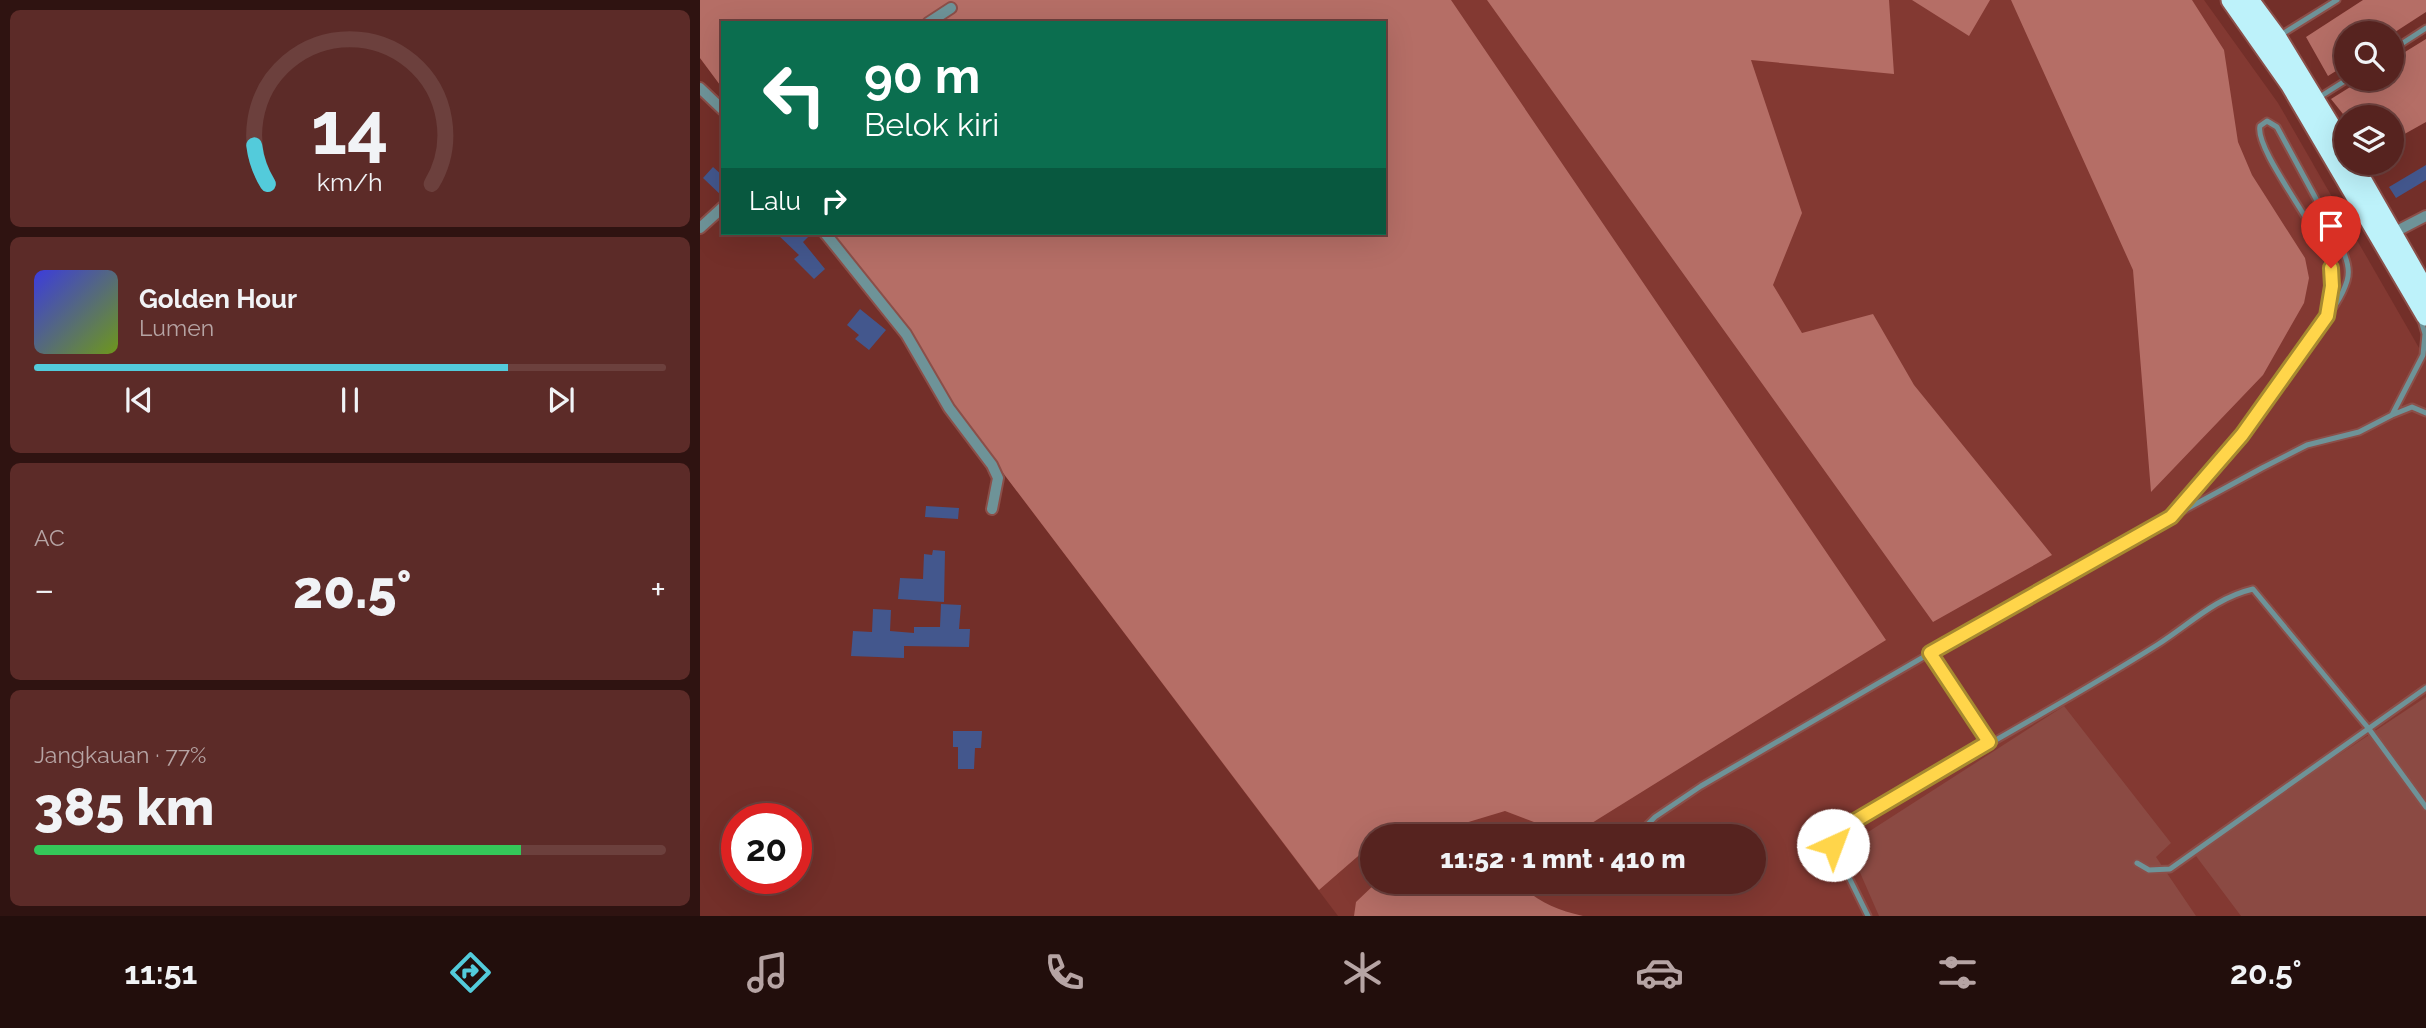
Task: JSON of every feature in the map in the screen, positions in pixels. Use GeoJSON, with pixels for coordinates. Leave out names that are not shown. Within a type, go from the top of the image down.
{"type":"FeatureCollection","features":[{"type":"Feature","properties":{"kind":"highway"},"geometry":{"type":"LineString","coordinates":[[2231,0],[2290,84],[2418,293]]}},
{"type":"Feature","properties":{"kind":"highway"},"geometry":{"type":"LineString","coordinates":[[2249,0],[2277,38],[2334,131]]}},
{"type":"Feature","properties":{"kind":"highway"},"geometry":{"type":"LineString","coordinates":[[2359,175],[2393,233],[2426,316]]}},
{"type":"Feature","properties":{"kind":"street"},"geometry":{"type":"LineString","coordinates":[[931,21],[951,8]]}},
{"type":"Feature","properties":{"kind":"street"},"geometry":{"type":"LineString","coordinates":[[700,88],[721,108]]}},
{"type":"Feature","properties":{"kind":"street"},"geometry":{"type":"LineString","coordinates":[[700,228],[721,209]]}},
{"type":"Feature","properties":{"kind":"street"},"geometry":{"type":"LineString","coordinates":[[2393,233],[2426,216]]}},
{"type":"Feature","properties":{"kind":"street"},"geometry":{"type":"LineString","coordinates":[[827,235],[906,334],[949,408],[992,466],[998,478],[992,509]]}},
{"type":"Feature","properties":{"kind":"lane"},"geometry":{"type":"LineString","coordinates":[[2277,38],[2337,0]]}},
{"type":"Feature","properties":{"kind":"lane"},"geometry":{"type":"LineString","coordinates":[[2404,42],[2426,28]]}},
{"type":"Feature","properties":{"kind":"lane"},"geometry":{"type":"LineString","coordinates":[[2315,100],[2334,88]]}},
{"type":"Feature","properties":{"kind":"lane"},"geometry":{"type":"LineString","coordinates":[[2171,517],[2242,435],[2327,316],[2348,279],[2348,265],[2341,245],[2277,127],[2267,121],[2260,126],[2261,141],[2304,212],[2331,268],[2332,286],[2327,316]]}},
{"type":"Feature","properties":{"kind":"lane"},"geometry":{"type":"LineString","coordinates":[[2392,415],[2423,355],[2423,324],[2418,293]]}},
{"type":"Feature","properties":{"kind":"lane"},"geometry":{"type":"LineString","coordinates":[[1648,824],[1701,786],[1930,653],[2171,517],[2307,445],[2359,432],[2412,407],[2426,413]]}},
{"type":"Feature","properties":{"kind":"lane"},"geometry":{"type":"LineString","coordinates":[[1868,916],[1833,845],[1835,837],[1843,828],[2158,644],[2213,604],[2233,594],[2253,589],[2369,729],[2426,807]]}},
{"type":"Feature","properties":{"kind":"lane"},"geometry":{"type":"LineString","coordinates":[[1930,653],[1989,742]]}},
{"type":"Feature","properties":{"kind":"lane"},"geometry":{"type":"LineString","coordinates":[[2137,863],[2148,870],[2170,869],[2426,688]]}},
{"type":"Feature","properties":{"kind":"shaded area"},"geometry":{"type":"Polygon","coordinates":[[[700,0],[2204,0],[2278,103],[2426,360],[2426,916],[1338,916],[966,424],[1380,235],[1386,235],[1386,21],[721,21],[721,86],[700,58],[700,0]]]}},
{"type":"Feature","properties":{"kind":"shaded area"},"geometry":{"type":"Polygon","coordinates":[[[700,0],[1451,0],[1886,640],[1590,824],[1539,824],[1505,811],[1462,824],[1360,824],[1360,854],[1319,890],[966,424],[829,235],[1386,235],[1386,21],[721,21],[721,86],[700,58],[700,0]]]}},
{"type":"Feature","properties":{"kind":"shaded area"},"geometry":{"type":"Polygon","coordinates":[[[1487,0],[1889,0],[1894,74],[1751,60],[1802,213],[1773,285],[1802,333],[1873,314],[1914,385],[2052,555],[1933,622],[1487,0]]]}},
{"type":"Feature","properties":{"kind":"shaded area"},"geometry":{"type":"Polygon","coordinates":[[[1912,0],[1990,0],[1969,36],[1912,0]]]}},
{"type":"Feature","properties":{"kind":"shaded area"},"geometry":{"type":"Polygon","coordinates":[[[2011,0],[2192,0],[2224,50],[2238,142],[2252,175],[2305,258],[2309,278],[2304,303],[2263,375],[2151,492],[2133,270],[2011,0]]]}},
{"type":"Feature","properties":{"kind":"shaded area"},"geometry":{"type":"Polygon","coordinates":[[[2363,0],[2426,0],[2426,12],[2404,26],[2404,21],[2334,21],[2334,72],[2328,76],[2306,37],[2363,0]]]}},
{"type":"Feature","properties":{"kind":"shaded area"},"geometry":{"type":"Polygon","coordinates":[[[2426,39],[2426,122],[2404,134],[2404,105],[2336,105],[2331,99],[2344,91],[2404,91],[2404,53],[2426,39]]]}},
{"type":"Feature","properties":{"kind":"shaded area"},"geometry":{"type":"Polygon","coordinates":[[[2426,697],[2426,916],[2241,916],[2193,852],[2426,697]]]}},
{"type":"Feature","properties":{"kind":"shaded area"},"geometry":{"type":"Polygon","coordinates":[[[2064,706],[2171,843],[2156,857],[2196,916],[1879,916],[1848,845],[2064,706]]]}},
{"type":"Feature","properties":{"kind":"shaded area"},"geometry":{"type":"Polygon","coordinates":[[[1364,894],[1531,894],[1547,904],[1583,916],[1354,916],[1356,902],[1364,894]]]}},
{"type":"Feature","properties":{"kind":"building"},"geometry":{"type":"Polygon","coordinates":[[[2426,165],[2426,180],[2396,198],[2389,187],[2426,165]]]}},
{"type":"Feature","properties":{"kind":"building"},"geometry":{"type":"Polygon","coordinates":[[[713,167],[721,174],[721,195],[703,178],[713,167]]]}},
{"type":"Feature","properties":{"kind":"building"},"geometry":{"type":"Polygon","coordinates":[[[778,235],[810,235],[803,242],[825,269],[814,279],[794,259],[799,255],[778,235]]]}},
{"type":"Feature","properties":{"kind":"building"},"geometry":{"type":"Polygon","coordinates":[[[860,309],[886,330],[869,350],[855,339],[859,335],[847,325],[860,309]]]}},
{"type":"Feature","properties":{"kind":"building"},"geometry":{"type":"Polygon","coordinates":[[[926,506],[959,508],[958,519],[925,517],[926,506]]]}},
{"type":"Feature","properties":{"kind":"building"},"geometry":{"type":"Polygon","coordinates":[[[933,550],[945,551],[944,602],[898,599],[900,578],[923,579],[924,554],[932,555],[933,550]]]}},
{"type":"Feature","properties":{"kind":"building"},"geometry":{"type":"Polygon","coordinates":[[[941,604],[961,605],[959,629],[970,629],[969,647],[904,646],[904,658],[851,656],[853,631],[872,632],[873,609],[891,610],[890,631],[914,633],[914,627],[940,627],[941,604]]]}},
{"type":"Feature","properties":{"kind":"building"},"geometry":{"type":"Polygon","coordinates":[[[953,731],[982,731],[981,748],[975,748],[974,769],[958,769],[958,747],[953,747],[953,731]]]}},
{"type":"Feature","properties":{"kind":"route"},"geometry":{"type":"LineString","coordinates":[[1833,845],[1835,837],[1843,828],[1989,742],[1930,653],[2171,517],[2242,435],[2327,316],[2332,286],[2331,268]]}}]}
